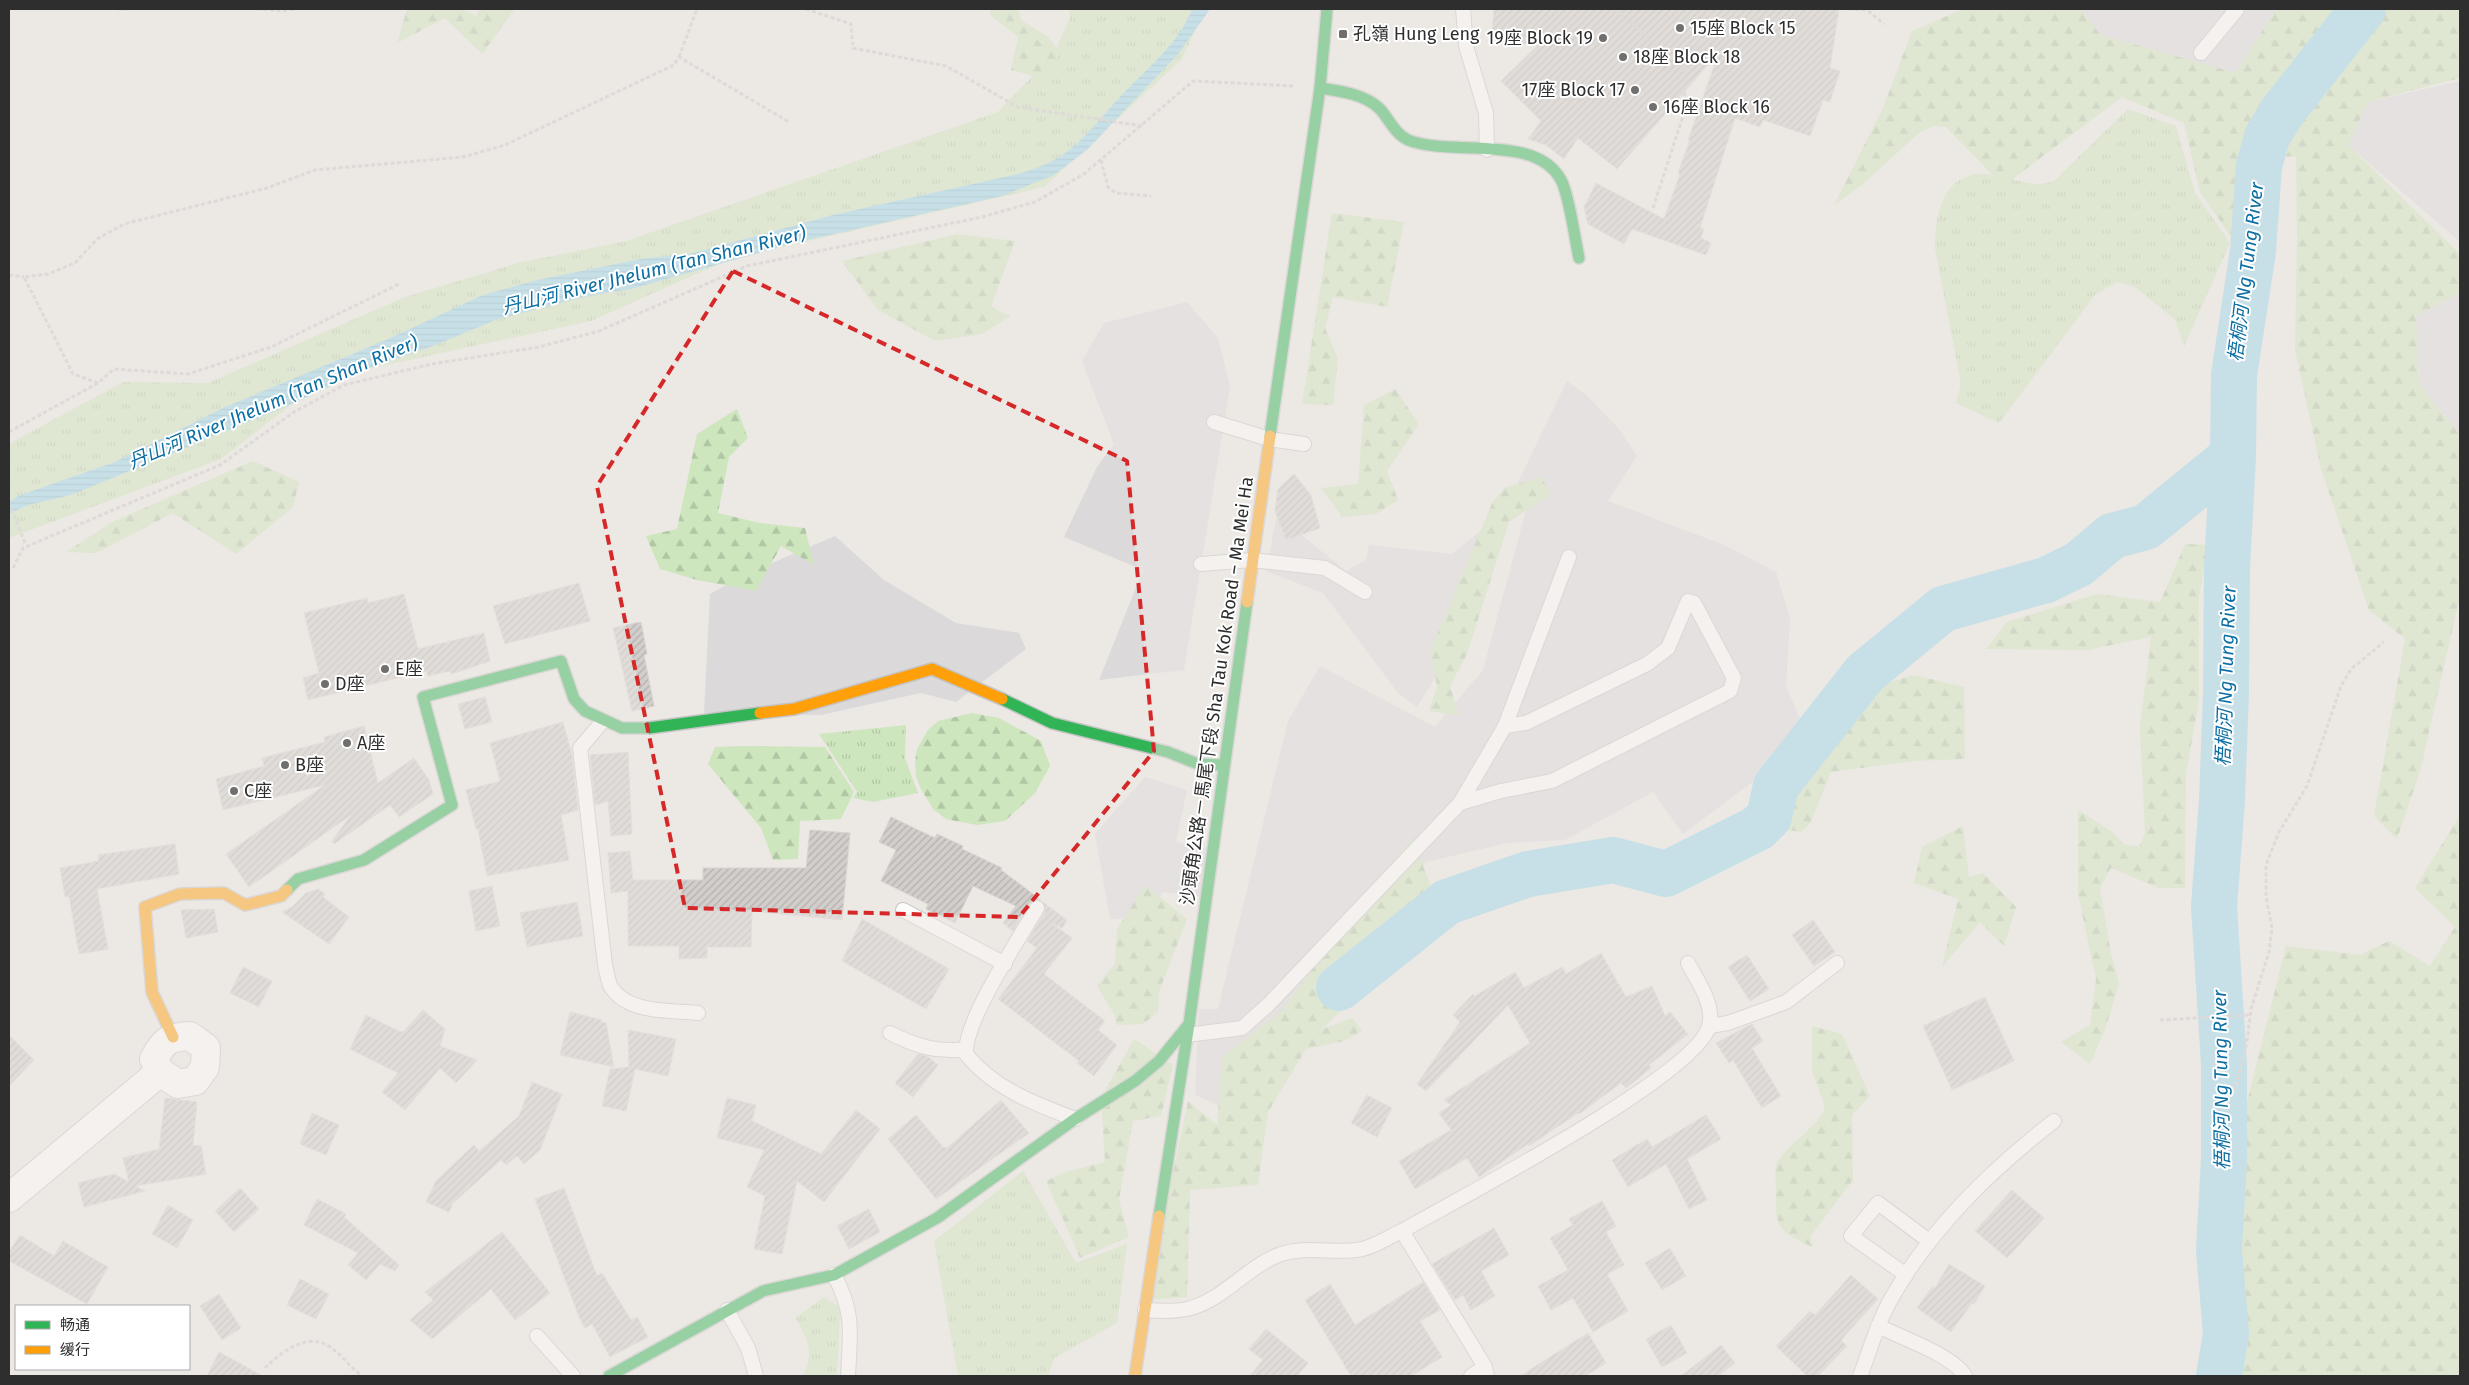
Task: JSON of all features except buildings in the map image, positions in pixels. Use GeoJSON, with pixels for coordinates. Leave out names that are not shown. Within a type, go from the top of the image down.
{"type":"FeatureCollection","features":[{"type":"Feature","properties":{"kind":"street","name":"沙頭角公路－馬尾下段 Sha Tau Kok Road – Ma Mei Ha"},"geometry":{"type":"LineString","coordinates":[[1135,1376],[1188,1029],[1252,560],[1320,88],[1326,9]]}},
{"type":"Feature","properties":{"kind":"street"},"geometry":{"type":"LineString","coordinates":[[1320,88],[1335,90],[1372,102],[1403,138],[1430,145],[1529,155],[1541,159],[1557,171],[1562,181],[1579,258]]}},
{"type":"Feature","properties":{"kind":"street"},"geometry":{"type":"LineString","coordinates":[[173,1037],[152,992],[145,907],[180,894],[224,893],[245,906],[280,896],[298,879],[364,860],[452,805],[423,696],[561,661],[574,699],[585,711],[603,721],[622,728],[649,728],[794,709],[932,669],[977,687],[1052,723],[1168,752],[1198,764],[1224,765]]}},
{"type":"Feature","properties":{"kind":"street"},"geometry":{"type":"LineString","coordinates":[[609,1376],[762,1291],[834,1275],[937,1218],[1075,1119],[1135,1081],[1159,1061],[1188,1029]]}},
{"type":"Feature","properties":{"kind":"street"},"geometry":{"type":"LineString","coordinates":[[190,1036],[206,1048],[205,1067],[195,1081],[178,1084],[160,1072],[154,1059],[161,1045],[173,1037],[190,1036]]}},
{"type":"Feature","properties":{"kind":"street"},"geometry":{"type":"LineString","coordinates":[[9,1198],[160,1072]]}},
{"type":"Feature","properties":{"kind":"lane"},"geometry":{"type":"LineString","coordinates":[[1463,9],[1466,46],[1486,113],[1487,150]]}},
{"type":"Feature","properties":{"kind":"lane"},"geometry":{"type":"LineString","coordinates":[[2201,52],[2237,9]]}},
{"type":"Feature","properties":{"kind":"lane"},"geometry":{"type":"LineString","coordinates":[[1214,422],[1269,440],[1304,444]]}},
{"type":"Feature","properties":{"kind":"lane"},"geometry":{"type":"LineString","coordinates":[[1188,1029],[1242,1028],[1269,1004],[1460,803],[1505,726],[1569,557]]}},
{"type":"Feature","properties":{"kind":"lane"},"geometry":{"type":"LineString","coordinates":[[1201,564],[1252,560],[1325,568],[1365,592]]}},
{"type":"Feature","properties":{"kind":"lane"},"geometry":{"type":"LineString","coordinates":[[1460,803],[1501,791],[1552,781],[1730,691],[1734,678],[1694,603],[1688,601],[1668,648],[1647,664],[1526,723],[1505,726]]}},
{"type":"Feature","properties":{"kind":"lane"},"geometry":{"type":"LineString","coordinates":[[603,721],[580,748],[606,965],[611,987],[625,1002],[655,1009],[698,1013]]}},
{"type":"Feature","properties":{"kind":"lane"},"geometry":{"type":"LineString","coordinates":[[1037,908],[975,1017],[966,1049],[968,1057],[997,1082],[1032,1103],[1075,1119]]}},
{"type":"Feature","properties":{"kind":"lane"},"geometry":{"type":"LineString","coordinates":[[904,910],[1005,964]]}},
{"type":"Feature","properties":{"kind":"lane"},"geometry":{"type":"LineString","coordinates":[[1145,1310],[1165,1312],[1189,1309],[1212,1298],[1261,1263],[1284,1253],[1307,1250],[1367,1248],[1402,1231],[1624,1104],[1676,1065],[1698,1044],[1710,1026],[1711,1017],[1707,999],[1688,963]]}},
{"type":"Feature","properties":{"kind":"lane"},"geometry":{"type":"LineString","coordinates":[[1710,1026],[1728,1023],[1786,1002],[1837,963]]}},
{"type":"Feature","properties":{"kind":"lane"},"geometry":{"type":"LineString","coordinates":[[890,1034],[908,1042],[938,1051],[966,1049]]}},
{"type":"Feature","properties":{"kind":"lane"},"geometry":{"type":"LineString","coordinates":[[1860,1376],[1878,1326],[1890,1300],[1929,1241],[1996,1168],[2054,1121]]}},
{"type":"Feature","properties":{"kind":"lane"},"geometry":{"type":"LineString","coordinates":[[1906,1275],[1851,1236],[1878,1203],[1929,1241]]}},
{"type":"Feature","properties":{"kind":"lane"},"geometry":{"type":"LineString","coordinates":[[1402,1231],[1486,1372],[1470,1376]]}},
{"type":"Feature","properties":{"kind":"lane"},"geometry":{"type":"LineString","coordinates":[[834,1275],[845,1295],[850,1315],[848,1376]]}},
{"type":"Feature","properties":{"kind":"lane"},"geometry":{"type":"LineString","coordinates":[[727,1310],[748,1348],[756,1376]]}},
{"type":"Feature","properties":{"kind":"lane"},"geometry":{"type":"LineString","coordinates":[[1878,1326],[1942,1357],[1959,1369],[1965,1376]]}},
{"type":"Feature","properties":{"kind":"lane"},"geometry":{"type":"LineString","coordinates":[[537,1336],[573,1376]]}},
{"type":"Feature","properties":{"kind":"path"},"geometry":{"type":"LineString","coordinates":[[117,9],[128,9]]}},
{"type":"Feature","properties":{"kind":"path"},"geometry":{"type":"LineString","coordinates":[[257,9],[281,11],[295,9]]}},
{"type":"Feature","properties":{"kind":"path"},"geometry":{"type":"LineString","coordinates":[[9,275],[24,277],[48,274],[75,263],[97,238],[124,224],[268,188],[315,170],[463,157],[505,145],[674,65],[679,57],[697,9]]}},
{"type":"Feature","properties":{"kind":"path"},"geometry":{"type":"LineString","coordinates":[[806,9],[851,24],[853,48],[946,66],[1018,107],[1142,126]]}},
{"type":"Feature","properties":{"kind":"path"},"geometry":{"type":"LineString","coordinates":[[1616,9],[1685,71]]}},
{"type":"Feature","properties":{"kind":"path"},"geometry":{"type":"LineString","coordinates":[[1653,208],[1684,113],[1685,71],[1710,18],[1712,9]]}},
{"type":"Feature","properties":{"kind":"path"},"geometry":{"type":"LineString","coordinates":[[1849,9],[1867,10],[1884,24]]}},
{"type":"Feature","properties":{"kind":"path"},"geometry":{"type":"LineString","coordinates":[[679,57],[789,122]]}},
{"type":"Feature","properties":{"kind":"path"},"geometry":{"type":"LineString","coordinates":[[12,568],[23,548],[220,464],[294,412],[344,385],[432,364],[539,347],[599,331],[747,266],[982,218],[1035,202],[1084,174],[1193,81],[1296,86]]}},
{"type":"Feature","properties":{"kind":"path"},"geometry":{"type":"LineString","coordinates":[[1101,160],[1108,187],[1116,193],[1151,196]]}},
{"type":"Feature","properties":{"kind":"path"},"geometry":{"type":"LineString","coordinates":[[24,277],[74,374],[98,383]]}},
{"type":"Feature","properties":{"kind":"path"},"geometry":{"type":"LineString","coordinates":[[9,432],[98,383],[114,369],[188,374],[271,347],[402,283]]}},
{"type":"Feature","properties":{"kind":"path"},"geometry":{"type":"LineString","coordinates":[[9,503],[24,543]]}},
{"type":"Feature","properties":{"kind":"path"},"geometry":{"type":"LineString","coordinates":[[2234,1092],[2247,1042],[2250,1015],[2269,952],[2272,928],[2266,896],[2266,865],[2279,832],[2307,786],[2341,686],[2351,670],[2384,642]]}},
{"type":"Feature","properties":{"kind":"path"},"geometry":{"type":"LineString","coordinates":[[2160,1020],[2250,1015]]}},
{"type":"Feature","properties":{"kind":"path"},"geometry":{"type":"LineString","coordinates":[[265,1368],[296,1345],[316,1340],[330,1346],[362,1376]]}},
{"type":"Feature","properties":{"kind":"highlighted area"},"geometry":{"type":"Polygon","coordinates":[[[733,271],[1127,461],[1154,751],[1019,917],[685,908],[597,486],[733,271]]]}},
{"type":"Feature","properties":{"kind":"shaded area"},"geometry":{"type":"Polygon","coordinates":[[[2079,9],[2276,9],[2236,74],[2101,35],[2079,9]]]}},
{"type":"Feature","properties":{"kind":"shaded area"},"geometry":{"type":"Polygon","coordinates":[[[2460,81],[2460,242],[2348,145],[2368,102],[2460,81]]]}},
{"type":"Feature","properties":{"kind":"shaded area"},"geometry":{"type":"Polygon","coordinates":[[[2460,293],[2460,435],[2419,384],[2416,315],[2460,293]]]}},
{"type":"Feature","properties":{"kind":"shaded area"},"geometry":{"type":"Polygon","coordinates":[[[1187,302],[1218,338],[1230,386],[1184,670],[1099,680],[1143,570],[1064,537],[1097,467],[1114,444],[1082,361],[1104,323],[1187,302]]]}},
{"type":"Feature","properties":{"kind":"shaded area"},"geometry":{"type":"Polygon","coordinates":[[[1567,381],[1586,395],[1619,429],[1637,456],[1608,501],[1724,545],[1776,572],[1790,618],[1786,686],[1800,719],[1775,765],[1683,834],[1653,792],[1565,840],[1507,843],[1426,862],[1232,1111],[1195,1095],[1199,1009],[1218,1009],[1288,721],[1320,666],[1435,727],[1483,670],[1531,492],[1518,482],[1567,381]]]}},
{"type":"Feature","properties":{"kind":"shaded area"},"geometry":{"type":"Polygon","coordinates":[[[1277,515],[1346,571],[1366,560],[1369,545],[1452,554],[1488,525],[1475,613],[1417,707],[1398,693],[1323,593],[1266,571],[1277,515]]]}},
{"type":"Feature","properties":{"kind":"shaded area"},"geometry":{"type":"Polygon","coordinates":[[[835,536],[884,580],[956,623],[1019,633],[1026,649],[956,702],[921,693],[821,715],[704,713],[710,594],[746,574],[835,536]]]}},
{"type":"Feature","properties":{"kind":"shaded area"},"geometry":{"type":"Polygon","coordinates":[[[1145,777],[1187,790],[1176,842],[1213,850],[1206,897],[1162,892],[1153,918],[1110,919],[1095,834],[1145,777]]]}},
{"type":"Feature","properties":{"kind":"green space"},"geometry":{"type":"Polygon","coordinates":[[[407,9],[463,9],[476,16],[480,9],[515,9],[482,54],[445,18],[397,43],[407,9]]]}},
{"type":"Feature","properties":{"kind":"green space"},"geometry":{"type":"Polygon","coordinates":[[[989,9],[1018,9],[1021,20],[1048,37],[1061,53],[1042,78],[1011,70],[1018,37],[991,16],[989,9]]]}},
{"type":"Feature","properties":{"kind":"green space"},"geometry":{"type":"Polygon","coordinates":[[[1069,9],[1205,9],[1182,59],[1044,187],[730,259],[591,321],[367,369],[292,404],[221,459],[9,538],[9,444],[123,382],[208,383],[405,297],[518,263],[626,241],[998,112],[1054,53],[1070,18],[1069,9]]]}},
{"type":"Feature","properties":{"kind":"green space"},"geometry":{"type":"Polygon","coordinates":[[[1963,9],[2080,9],[2101,35],[2236,73],[2276,9],[2460,9],[2460,78],[2368,102],[2348,145],[2460,254],[2460,293],[2416,316],[2419,384],[2460,435],[2460,604],[2458,605],[2420,771],[2397,839],[2374,816],[2405,639],[2369,610],[2321,469],[2295,350],[2296,156],[2255,159],[2232,238],[2200,192],[2184,123],[2122,97],[2003,186],[1946,127],[1933,126],[1920,132],[1863,184],[1834,205],[1883,108],[1912,31],[1963,9]]]}},
{"type":"Feature","properties":{"kind":"green space"},"geometry":{"type":"Polygon","coordinates":[[[2128,109],[2176,126],[2195,193],[2230,243],[2184,346],[2175,320],[2135,287],[2117,282],[2095,295],[1999,423],[1956,403],[1961,384],[1935,249],[1936,225],[1942,202],[1947,192],[1965,177],[1977,174],[2035,184],[2055,180],[2128,109]]]}},
{"type":"Feature","properties":{"kind":"green space"},"geometry":{"type":"Polygon","coordinates":[[[1332,213],[1404,222],[1387,307],[1333,297],[1325,328],[1338,359],[1333,405],[1302,404],[1332,213]]]}},
{"type":"Feature","properties":{"kind":"green space"},"geometry":{"type":"Polygon","coordinates":[[[958,234],[1015,241],[991,307],[1010,316],[982,334],[935,341],[878,310],[842,261],[958,234]]]}},
{"type":"Feature","properties":{"kind":"green space"},"geometry":{"type":"Polygon","coordinates":[[[1395,389],[1419,424],[1387,471],[1398,500],[1376,514],[1342,517],[1321,488],[1358,484],[1364,405],[1395,389]]]}},
{"type":"Feature","properties":{"kind":"green space"},"geometry":{"type":"Polygon","coordinates":[[[737,409],[748,438],[729,457],[718,513],[760,523],[805,528],[814,565],[781,546],[756,591],[697,580],[660,569],[646,536],[677,529],[697,434],[737,409]]]}},
{"type":"Feature","properties":{"kind":"green space"},"geometry":{"type":"Polygon","coordinates":[[[253,461],[299,482],[293,507],[236,554],[173,513],[96,553],[66,552],[112,522],[253,461]]]}},
{"type":"Feature","properties":{"kind":"green space"},"geometry":{"type":"Polygon","coordinates":[[[1542,477],[1551,495],[1509,522],[1467,654],[1450,686],[1459,716],[1429,711],[1437,686],[1430,651],[1493,501],[1506,487],[1542,477]]]}},
{"type":"Feature","properties":{"kind":"green space"},"geometry":{"type":"Polygon","coordinates":[[[2185,544],[2209,545],[2199,596],[2199,700],[2186,775],[2185,888],[2159,888],[2111,868],[2100,888],[2111,954],[2119,983],[2106,1027],[2090,1064],[2061,1042],[2090,1025],[2096,979],[2078,894],[2078,810],[2111,831],[2124,844],[2139,847],[2145,834],[2140,727],[2151,637],[2087,650],[1986,649],[2007,622],[2097,594],[2160,602],[2185,544]]]}},
{"type":"Feature","properties":{"kind":"green space"},"geometry":{"type":"Polygon","coordinates":[[[1914,675],[1964,687],[1965,759],[1914,761],[1831,772],[1810,824],[1801,832],[1773,828],[1780,802],[1795,769],[1814,773],[1875,686],[1914,675]]]}},
{"type":"Feature","properties":{"kind":"green space"},"geometry":{"type":"Polygon","coordinates":[[[972,713],[999,718],[1041,741],[1050,766],[1035,793],[1005,821],[977,825],[946,819],[933,809],[916,777],[915,761],[917,749],[928,730],[938,721],[972,713]]]}},
{"type":"Feature","properties":{"kind":"green space"},"geometry":{"type":"Polygon","coordinates":[[[906,725],[905,758],[918,793],[873,802],[853,798],[857,792],[819,734],[906,725]]]}},
{"type":"Feature","properties":{"kind":"green space"},"geometry":{"type":"Polygon","coordinates":[[[715,747],[825,747],[854,792],[841,819],[800,821],[798,859],[773,860],[761,828],[708,764],[715,747]]]}},
{"type":"Feature","properties":{"kind":"green space"},"geometry":{"type":"Polygon","coordinates":[[[2460,815],[2460,1376],[2206,1376],[2227,1270],[2246,1106],[2286,946],[2360,955],[2389,941],[2430,966],[2455,927],[2415,888],[2460,815]]]}},
{"type":"Feature","properties":{"kind":"green space"},"geometry":{"type":"Polygon","coordinates":[[[1963,826],[1969,877],[1983,873],[2016,907],[2004,946],[1980,922],[1942,967],[1958,899],[1914,883],[1922,847],[1963,826]]]}},
{"type":"Feature","properties":{"kind":"green space"},"geometry":{"type":"Polygon","coordinates":[[[1412,838],[1430,884],[1461,916],[1399,956],[1322,1029],[1352,1018],[1362,1031],[1344,1041],[1306,1049],[1268,1112],[1258,1185],[1190,1190],[1187,1297],[1146,1300],[1188,1101],[1217,1125],[1222,1057],[1281,1011],[1412,838]]]}},
{"type":"Feature","properties":{"kind":"green space"},"geometry":{"type":"Polygon","coordinates":[[[1145,885],[1187,919],[1159,992],[1158,1012],[1143,1024],[1117,1025],[1114,1014],[1097,986],[1115,963],[1117,929],[1145,885]]]}},
{"type":"Feature","properties":{"kind":"green space"},"geometry":{"type":"Polygon","coordinates":[[[1812,1026],[1842,1034],[1870,1096],[1852,1115],[1853,1180],[1810,1237],[1813,1247],[1791,1236],[1780,1226],[1776,1211],[1775,1174],[1778,1161],[1816,1122],[1825,1107],[1812,1071],[1812,1026]]]}},
{"type":"Feature","properties":{"kind":"green space"},"geometry":{"type":"Polygon","coordinates":[[[1134,1039],[1173,1065],[1161,1116],[1133,1121],[1119,1200],[1129,1237],[1080,1258],[1046,1181],[1065,1172],[1105,1162],[1101,1098],[1134,1039]]]}},
{"type":"Feature","properties":{"kind":"green space"},"geometry":{"type":"Polygon","coordinates":[[[1023,1171],[1076,1263],[1127,1244],[1117,1323],[1054,1358],[1048,1376],[958,1376],[934,1241],[1023,1171]]]}},
{"type":"Feature","properties":{"kind":"green space"},"geometry":{"type":"Polygon","coordinates":[[[824,1297],[838,1306],[840,1314],[837,1376],[803,1376],[807,1368],[809,1353],[806,1340],[795,1318],[824,1297]]]}},
{"type":"Feature","properties":{"kind":"water","name":"丹山河 River Jhelum (Tan Shan River)"},"geometry":{"type":"Polygon","coordinates":[[[1192,9],[1210,9],[1179,53],[1088,149],[1054,175],[1002,196],[794,243],[631,289],[587,296],[498,319],[433,346],[367,369],[292,404],[71,495],[28,505],[9,514],[9,502],[18,496],[115,462],[223,408],[386,340],[483,295],[537,280],[641,259],[689,254],[833,215],[1022,173],[1044,165],[1072,148],[1160,56],[1179,34],[1192,9]]]}},
{"type":"Feature","properties":{"kind":"waterway","name":"梧桐河 Ng Tung River"},"geometry":{"type":"LineString","coordinates":[[2219,1376],[2226,1334],[2219,1250],[2224,1159],[2224,1064],[2214,906],[2222,801],[2226,693],[2227,568],[2233,456],[2234,375],[2253,251],[2259,166],[2267,137],[2282,112],[2363,9]]}},
{"type":"Feature","properties":{"kind":"waterway"},"geometry":{"type":"LineString","coordinates":[[1339,988],[1447,902],[1528,874],[1613,860],[1666,874],[1758,828],[1769,817],[1776,786],[1865,673],[1943,609],[2046,580],[2079,564],[2112,536],[2146,527],[2233,456]]}},
{"type":"Feature","properties":{"kind":"traffic: fast"},"geometry":{"type":"LineString","coordinates":[[1270,436],[1320,88],[1327,9]]}},
{"type":"Feature","properties":{"kind":"traffic: fast"},"geometry":{"type":"LineString","coordinates":[[1320,88],[1352,94],[1374,104],[1396,130],[1408,140],[1426,145],[1513,151],[1533,156],[1549,165],[1564,187],[1579,258]]}},
{"type":"Feature","properties":{"kind":"traffic: fast"},"geometry":{"type":"LineString","coordinates":[[1159,1216],[1189,1024],[1247,602]]}},
{"type":"Feature","properties":{"kind":"traffic: fast"},"geometry":{"type":"LineString","coordinates":[[287,890],[298,879],[364,860],[452,805],[423,697],[561,661],[574,699],[585,711],[622,728],[649,728],[760,713]]}},
{"type":"Feature","properties":{"kind":"traffic: fast"},"geometry":{"type":"LineString","coordinates":[[1002,699],[1052,723],[1168,752],[1198,764],[1224,765]]}},
{"type":"Feature","properties":{"kind":"traffic: fast"},"geometry":{"type":"LineString","coordinates":[[609,1376],[763,1291],[834,1275],[937,1218],[1075,1119],[1135,1081],[1159,1061],[1189,1024]]}},
{"type":"Feature","properties":{"kind":"traffic: slow"},"geometry":{"type":"LineString","coordinates":[[1247,602],[1270,436]]}},
{"type":"Feature","properties":{"kind":"traffic: slow"},"geometry":{"type":"LineString","coordinates":[[760,713],[794,709],[932,669],[1002,699]]}},
{"type":"Feature","properties":{"kind":"traffic: slow"},"geometry":{"type":"LineString","coordinates":[[173,1037],[152,992],[145,907],[180,894],[224,893],[245,905],[281,896],[287,890]]}},
{"type":"Feature","properties":{"kind":"traffic: slow"},"geometry":{"type":"LineString","coordinates":[[1135,1376],[1159,1216]]}},
{"type":"Feature","properties":{"kind":"place","name":"15座 Block 15"},"geometry":{"type":"Point","coordinates":[1680,28]}},
{"type":"Feature","properties":{"kind":"place","name":"孔嶺 Hung Leng"},"geometry":{"type":"Point","coordinates":[1343,34]}},
{"type":"Feature","properties":{"kind":"place","name":"19座 Block 19"},"geometry":{"type":"Point","coordinates":[1603,38]}},
{"type":"Feature","properties":{"kind":"place","name":"18座 Block 18"},"geometry":{"type":"Point","coordinates":[1623,57]}},
{"type":"Feature","properties":{"kind":"place","name":"17座 Block 17"},"geometry":{"type":"Point","coordinates":[1635,90]}},
{"type":"Feature","properties":{"kind":"place","name":"16座 Block 16"},"geometry":{"type":"Point","coordinates":[1653,107]}},
{"type":"Feature","properties":{"kind":"place","name":"E座"},"geometry":{"type":"Point","coordinates":[385,669]}},
{"type":"Feature","properties":{"kind":"place","name":"D座"},"geometry":{"type":"Point","coordinates":[325,684]}},
{"type":"Feature","properties":{"kind":"place","name":"A座"},"geometry":{"type":"Point","coordinates":[347,743]}},
{"type":"Feature","properties":{"kind":"place","name":"B座"},"geometry":{"type":"Point","coordinates":[285,765]}},
{"type":"Feature","properties":{"kind":"place","name":"C座"},"geometry":{"type":"Point","coordinates":[234,791]}}]}
